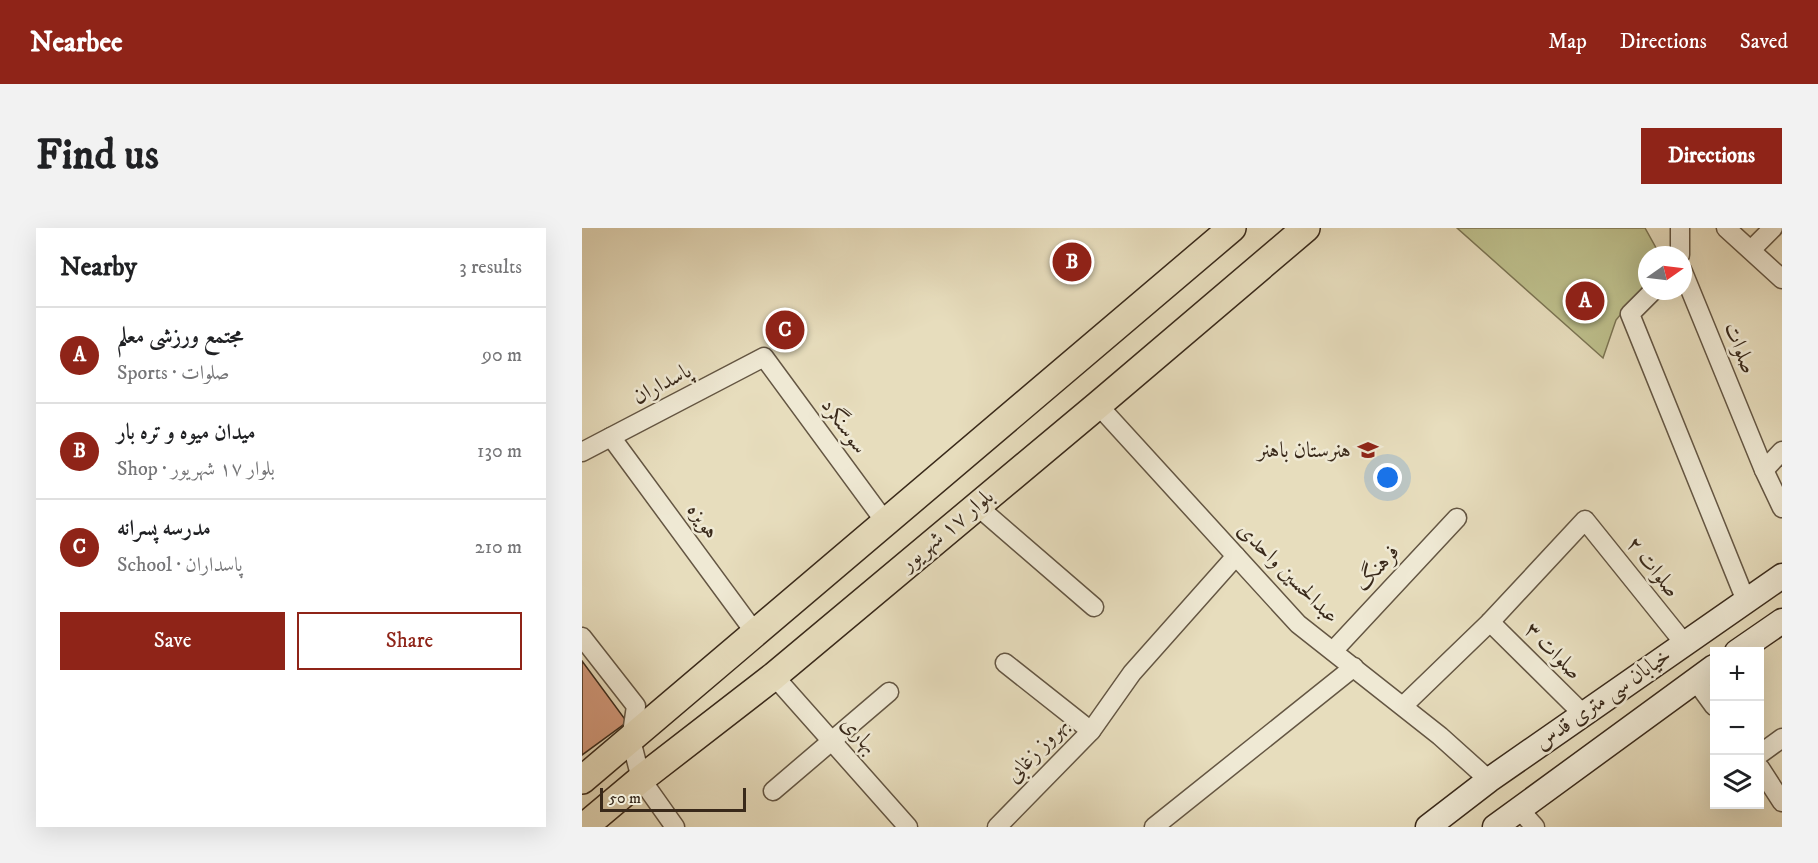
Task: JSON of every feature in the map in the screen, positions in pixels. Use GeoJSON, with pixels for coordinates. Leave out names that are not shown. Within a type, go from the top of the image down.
{"type":"FeatureCollection","features":[{"type":"Feature","properties":{"kind":"main road","name":"بلوار ١٧ شهریور"},"geometry":{"type":"LineString","coordinates":[[582,780],[1232,228]]}},
{"type":"Feature","properties":{"kind":"main road","name":"بلوار ١٧ شهریور"},"geometry":{"type":"LineString","coordinates":[[584,827],[641,779],[774,675],[1306,228]]}},
{"type":"Feature","properties":{"kind":"main road","name":"خیابان سی متری قدس"},"geometry":{"type":"LineString","coordinates":[[1428,827],[1489,780],[1582,714],[1782,576]]}},
{"type":"Feature","properties":{"kind":"main road"},"geometry":{"type":"LineString","coordinates":[[1743,647],[1782,621]]}},
{"type":"Feature","properties":{"kind":"main road","name":"خیابان سی متری قدس"},"geometry":{"type":"LineString","coordinates":[[1495,827],[1527,818],[1705,673]]}},
{"type":"Feature","properties":{"kind":"street"},"geometry":{"type":"LineString","coordinates":[[1680,228],[1680,246]]}},
{"type":"Feature","properties":{"kind":"street"},"geometry":{"type":"LineString","coordinates":[[1726,228],[1782,279]]}},
{"type":"Feature","properties":{"kind":"street"},"geometry":{"type":"LineString","coordinates":[[1751,250],[1773,228]]}},
{"type":"Feature","properties":{"kind":"street","name":"صلوات"},"geometry":{"type":"LineString","coordinates":[[1692,294],[1764,470],[1782,508]]}},
{"type":"Feature","properties":{"kind":"street"},"geometry":{"type":"LineString","coordinates":[[1644,300],[1630,314],[1746,601]]}},
{"type":"Feature","properties":{"kind":"street","name":"سوسنگرد"},"geometry":{"type":"LineString","coordinates":[[764,357],[886,523]]}},
{"type":"Feature","properties":{"kind":"street","name":"پاسداران"},"geometry":{"type":"LineString","coordinates":[[582,452],[764,357]]}},
{"type":"Feature","properties":{"kind":"street","name":"عبدالحسین واحدی"},"geometry":{"type":"LineString","coordinates":[[1098,405],[1298,624],[1440,736],[1489,780]]}},
{"type":"Feature","properties":{"kind":"street","name":"هویزه"},"geometry":{"type":"LineString","coordinates":[[611,437],[756,634]]}},
{"type":"Feature","properties":{"kind":"street"},"geometry":{"type":"LineString","coordinates":[[1764,470],[1782,451]]}},
{"type":"Feature","properties":{"kind":"street"},"geometry":{"type":"LineString","coordinates":[[976,505],[1094,607]]}},
{"type":"Feature","properties":{"kind":"street","name":"فرهنگ"},"geometry":{"type":"LineString","coordinates":[[1333,651],[1457,518]]}},
{"type":"Feature","properties":{"kind":"street","name":"صلوات ۲"},"geometry":{"type":"LineString","coordinates":[[1490,622],[1585,520],[1684,643]]}},
{"type":"Feature","properties":{"kind":"street"},"geometry":{"type":"LineString","coordinates":[[1091,731],[1132,674],[1236,556]]}},
{"type":"Feature","properties":{"kind":"street"},"geometry":{"type":"LineString","coordinates":[[1403,706],[1490,622]]}},
{"type":"Feature","properties":{"kind":"street","name":"صلوات ۳"},"geometry":{"type":"LineString","coordinates":[[1490,622],[1582,714]]}},
{"type":"Feature","properties":{"kind":"street"},"geometry":{"type":"LineString","coordinates":[[582,637],[636,706],[631,740],[641,779],[675,827]]}},
{"type":"Feature","properties":{"kind":"street","name":"بهروز زغابی"},"geometry":{"type":"LineString","coordinates":[[997,827],[1091,731],[1005,663]]}},
{"type":"Feature","properties":{"kind":"street"},"geometry":{"type":"LineString","coordinates":[[1154,827],[1354,667]]}},
{"type":"Feature","properties":{"kind":"street"},"geometry":{"type":"LineString","coordinates":[[1705,673],[1713,701]]}},
{"type":"Feature","properties":{"kind":"street","name":"بهاری"},"geometry":{"type":"LineString","coordinates":[[774,675],[908,827]]}},
{"type":"Feature","properties":{"kind":"street"},"geometry":{"type":"LineString","coordinates":[[773,791],[890,693]]}},
{"type":"Feature","properties":{"kind":"street"},"geometry":{"type":"LineString","coordinates":[[1764,751],[1782,738]]}},
{"type":"Feature","properties":{"kind":"street"},"geometry":{"type":"LineString","coordinates":[[1764,774],[1782,802]]}},
{"type":"Feature","properties":{"kind":"green space"},"geometry":{"type":"Polygon","coordinates":[[[1457,228],[1645,228],[1655,246],[1638,246],[1638,293],[1616,320],[1603,358],[1457,228]]]}},
{"type":"Feature","properties":{"kind":"building"},"geometry":{"type":"Polygon","coordinates":[[[582,661],[627,722],[582,755],[582,661]]]}},
{"type":"Feature","properties":{"kind":"place","name":"میدان میوه و تره بار"},"geometry":{"type":"Point","coordinates":[1072,262]}},
{"type":"Feature","properties":{"kind":"place","name":"مجتمع ورزشی معلم"},"geometry":{"type":"Point","coordinates":[1585,301]}},
{"type":"Feature","properties":{"kind":"place","name":"مدرسه پسرانه"},"geometry":{"type":"Point","coordinates":[785,330]}},
{"type":"Feature","properties":{"kind":"place","name":"هنرستان باهنر"},"geometry":{"type":"Point","coordinates":[1368,450]}}]}
